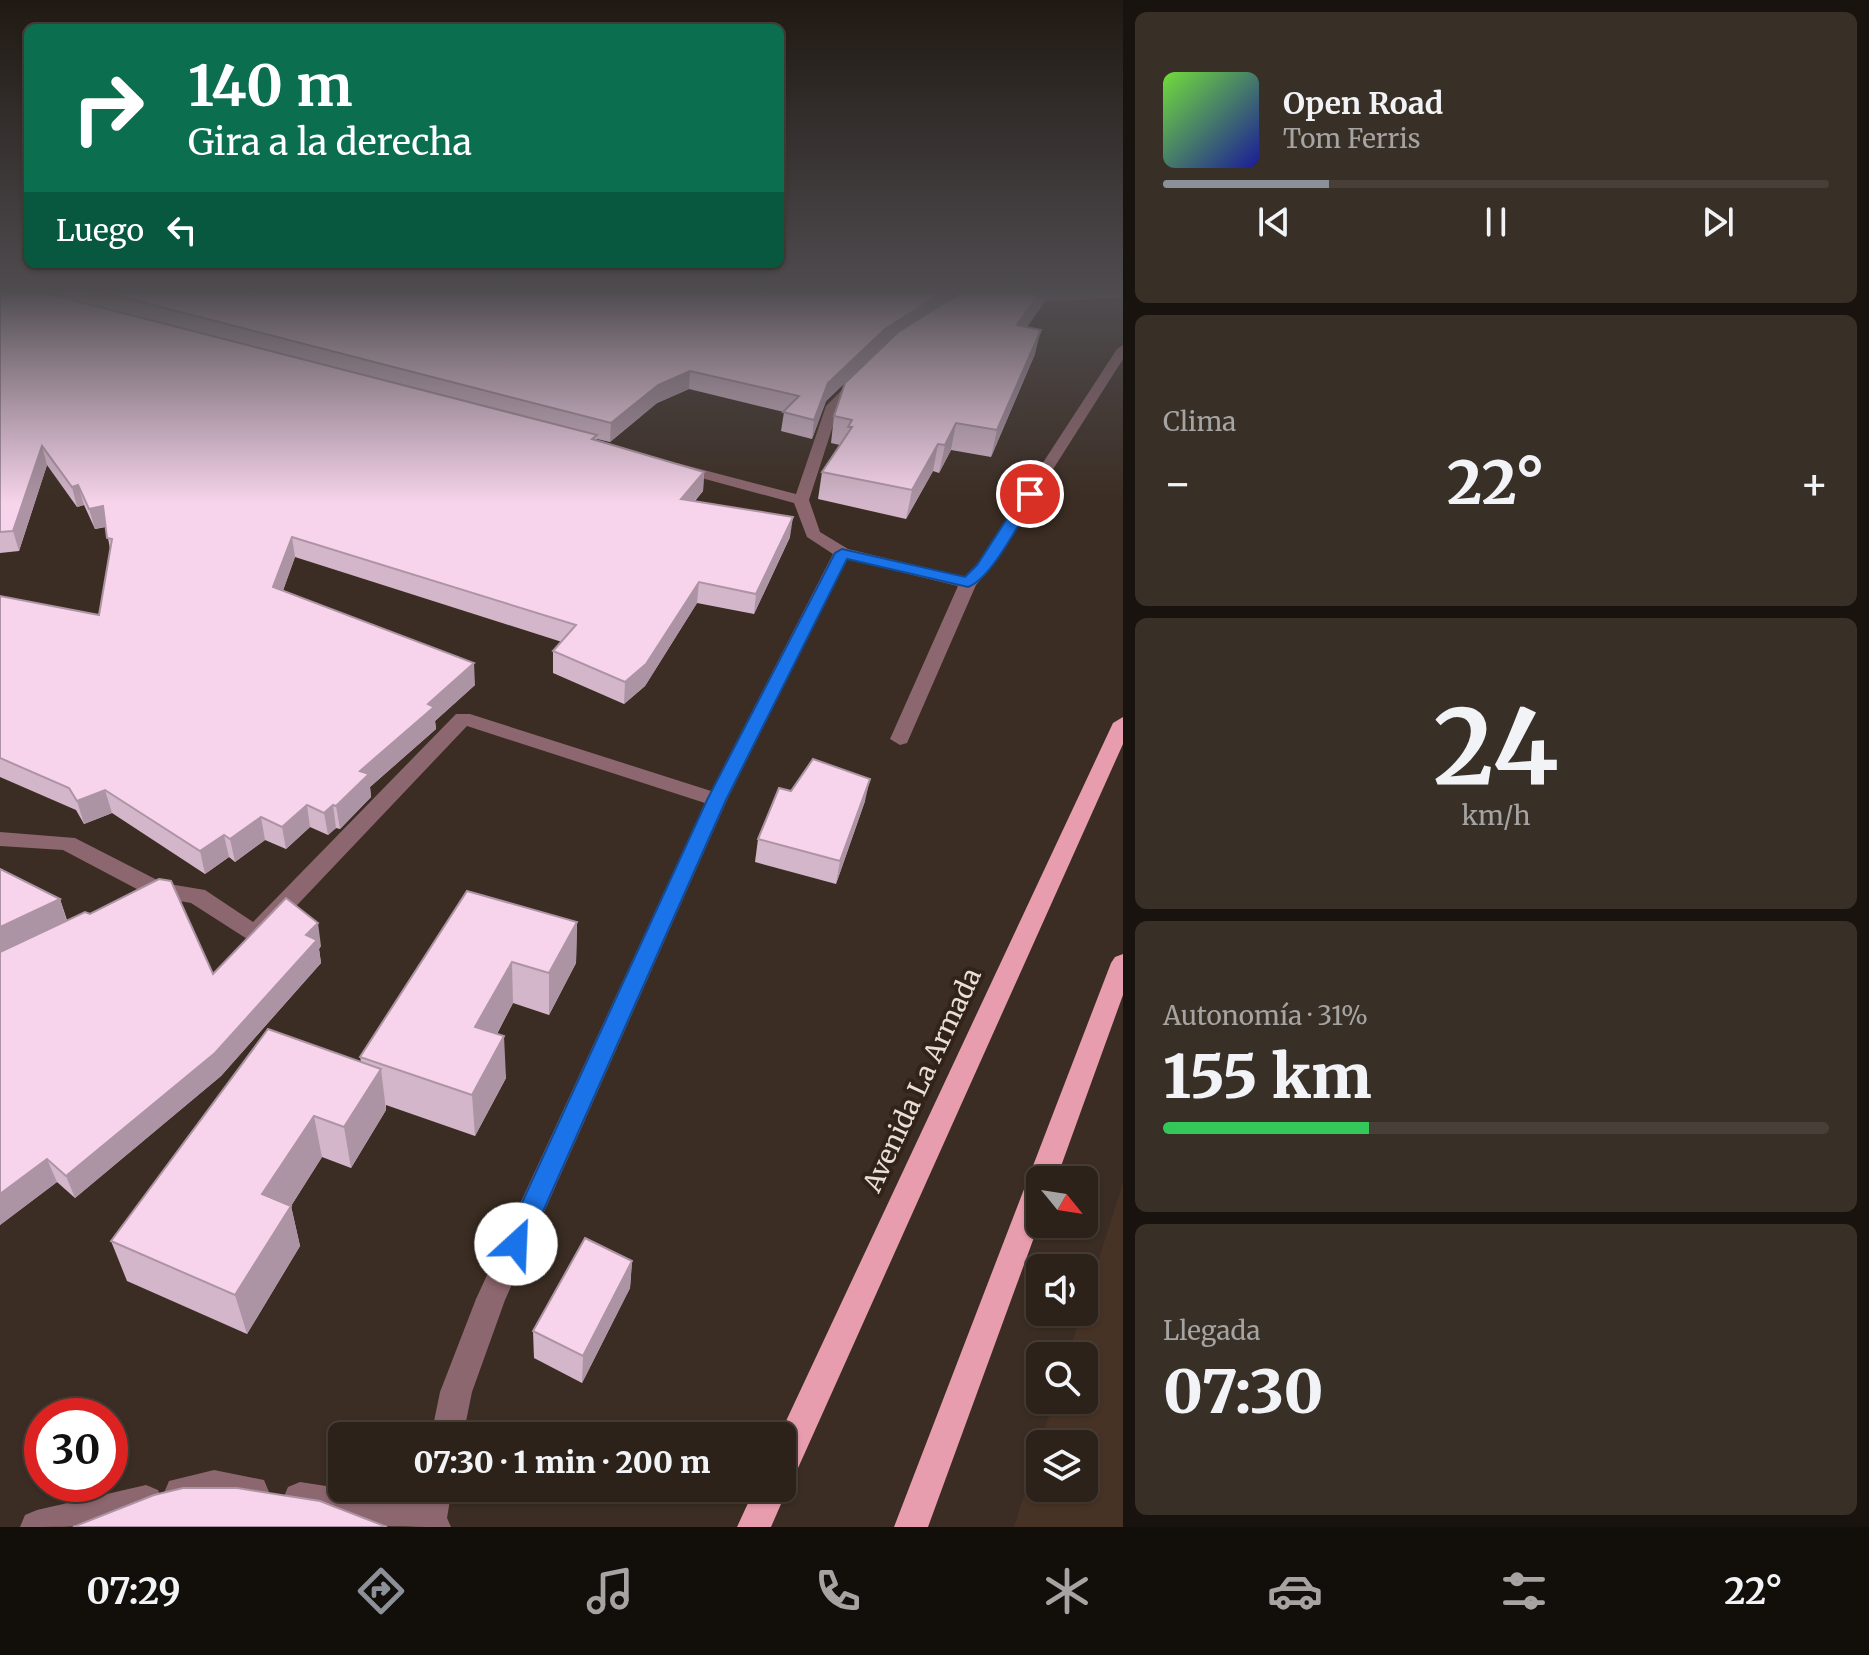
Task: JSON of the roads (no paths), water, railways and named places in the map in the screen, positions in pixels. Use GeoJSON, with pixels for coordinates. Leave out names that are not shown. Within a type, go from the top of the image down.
{"type":"FeatureCollection","features":[{"type":"Feature","properties":{"kind":"main road","name":"Avenida La Armada"},"geometry":{"type":"LineString","coordinates":[[796,1435],[1123,723]]}},
{"type":"Feature","properties":{"kind":"main road"},"geometry":{"type":"LineString","coordinates":[[1047,1166],[1123,963]]}},
{"type":"Feature","properties":{"kind":"main road"},"geometry":{"type":"LineString","coordinates":[[911,1527],[1026,1222]]}},
{"type":"Feature","properties":{"kind":"main road"},"geometry":{"type":"LineString","coordinates":[[754,1527],[766,1502]]}},
{"type":"Feature","properties":{"kind":"street"},"geometry":{"type":"LineString","coordinates":[[900,739],[968,583],[983,567],[1115,361]]}},
{"type":"Feature","properties":{"kind":"street"},"geometry":{"type":"LineString","coordinates":[[877,363],[833,406],[801,500],[813,534],[842,553],[968,583]]}},
{"type":"Feature","properties":{"kind":"street"},"geometry":{"type":"LineString","coordinates":[[669,465],[801,500]]}},
{"type":"Feature","properties":{"kind":"street"},"geometry":{"type":"LineString","coordinates":[[450,1422],[456,1392],[491,1299],[717,800],[842,553]]}},
{"type":"Feature","properties":{"kind":"street"},"geometry":{"type":"LineString","coordinates":[[0,839],[67,843],[158,890],[197,896],[255,935],[463,718],[717,800]]}},
{"type":"Feature","properties":{"kind":"street"},"geometry":{"type":"LineString","coordinates":[[132,903],[158,890]]}},
{"type":"Feature","properties":{"kind":"street"},"geometry":{"type":"LineString","coordinates":[[37,1527],[214,1486],[431,1515]]}}]}
